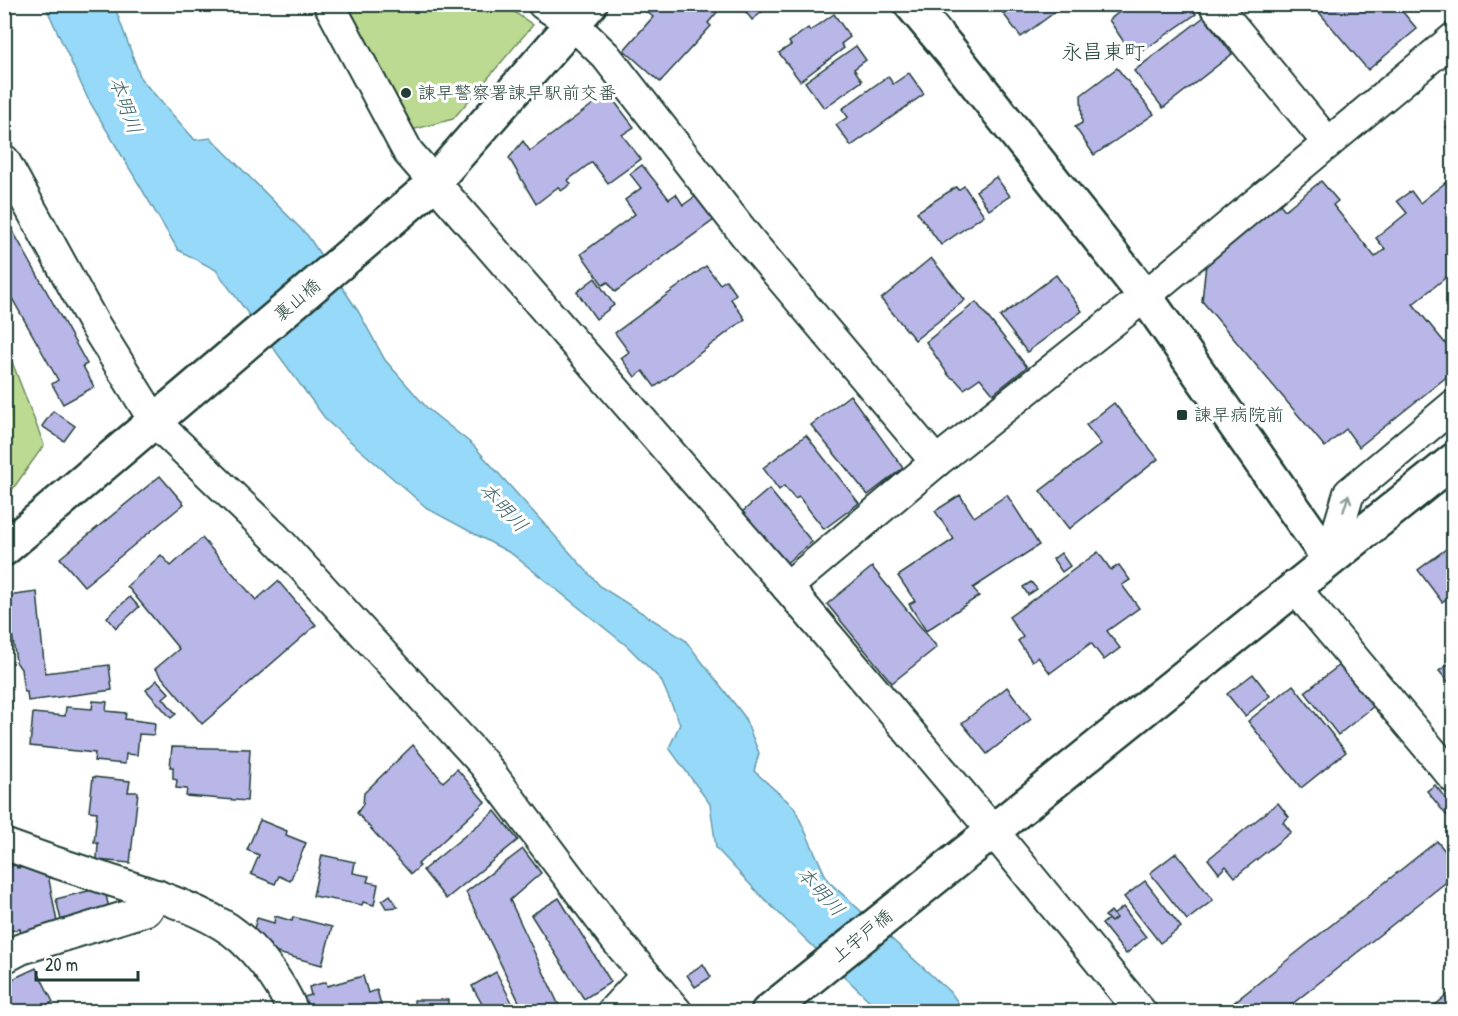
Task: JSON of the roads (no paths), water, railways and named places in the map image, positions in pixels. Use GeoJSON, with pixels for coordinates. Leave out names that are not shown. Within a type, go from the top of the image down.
{"type":"FeatureCollection","features":[{"type":"Feature","properties":{"kind":"street"},"geometry":{"type":"LineString","coordinates":[[329,4],[426,190],[787,587],[1141,1011]]}},
{"type":"Feature","properties":{"kind":"street"},"geometry":{"type":"LineString","coordinates":[[543,4],[582,14],[606,56],[750,241],[936,462]]}},
{"type":"Feature","properties":{"kind":"street"},"geometry":{"type":"LineString","coordinates":[[911,4],[952,52],[1145,296],[1329,559]]}},
{"type":"Feature","properties":{"kind":"street"},"geometry":{"type":"LineString","coordinates":[[1214,4],[1328,143]]}},
{"type":"Feature","properties":{"kind":"street","name":"裏山橋"},"geometry":{"type":"LineString","coordinates":[[4,549],[426,190],[582,14]]}},
{"type":"Feature","properties":{"kind":"street"},"geometry":{"type":"LineString","coordinates":[[787,587],[936,462],[1145,296],[1454,38]]}},
{"type":"Feature","properties":{"kind":"street"},"geometry":{"type":"LineString","coordinates":[[4,160],[93,322],[165,413],[275,537],[483,763],[616,939],[676,1011]]}},
{"type":"Feature","properties":{"kind":"street"},"geometry":{"type":"LineString","coordinates":[[1329,559],[1349,493],[1454,405]]}},
{"type":"Feature","properties":{"kind":"street","name":"上宇戸橋"},"geometry":{"type":"LineString","coordinates":[[768,1011],[1454,460]]}},
{"type":"Feature","properties":{"kind":"street"},"geometry":{"type":"LineString","coordinates":[[1417,489],[1454,477]]}},
{"type":"Feature","properties":{"kind":"street"},"geometry":{"type":"LineString","coordinates":[[1294,587],[1454,778]]}},
{"type":"Feature","properties":{"kind":"street"},"geometry":{"type":"LineString","coordinates":[[4,844],[66,867],[157,895],[222,924],[245,944],[272,974],[293,1011]]}},
{"type":"Feature","properties":{"kind":"street"},"geometry":{"type":"LineString","coordinates":[[4,958],[21,949],[147,909],[157,895]]}},
{"type":"Feature","properties":{"kind":"street"},"geometry":{"type":"LineString","coordinates":[[612,1011],[636,986],[664,1011]]}},
{"type":"Feature","properties":{"kind":"water","name":"本明川"},"geometry":{"type":"Polygon","coordinates":[[[45,5],[114,5],[141,79],[195,140],[211,138],[308,236],[358,311],[385,360],[428,409],[473,445],[601,587],[685,640],[744,716],[759,753],[754,771],[794,807],[828,881],[952,994],[964,1011],[880,1011],[759,894],[716,848],[710,804],[669,748],[680,724],[661,680],[627,646],[512,554],[428,509],[327,421],[216,270],[178,250],[88,99],[45,5]]]}},
{"type":"Feature","properties":{"kind":"place","name":"諫早警察署諫早駅前交番"},"geometry":{"type":"Point","coordinates":[406,93]}},
{"type":"Feature","properties":{"kind":"place","name":"諫早病院前"},"geometry":{"type":"Point","coordinates":[1182,415]}},
{"type":"Feature","properties":{"kind":"district","name":"永昌東町"},"geometry":{"type":"Point","coordinates":[1103,52]}}]}
